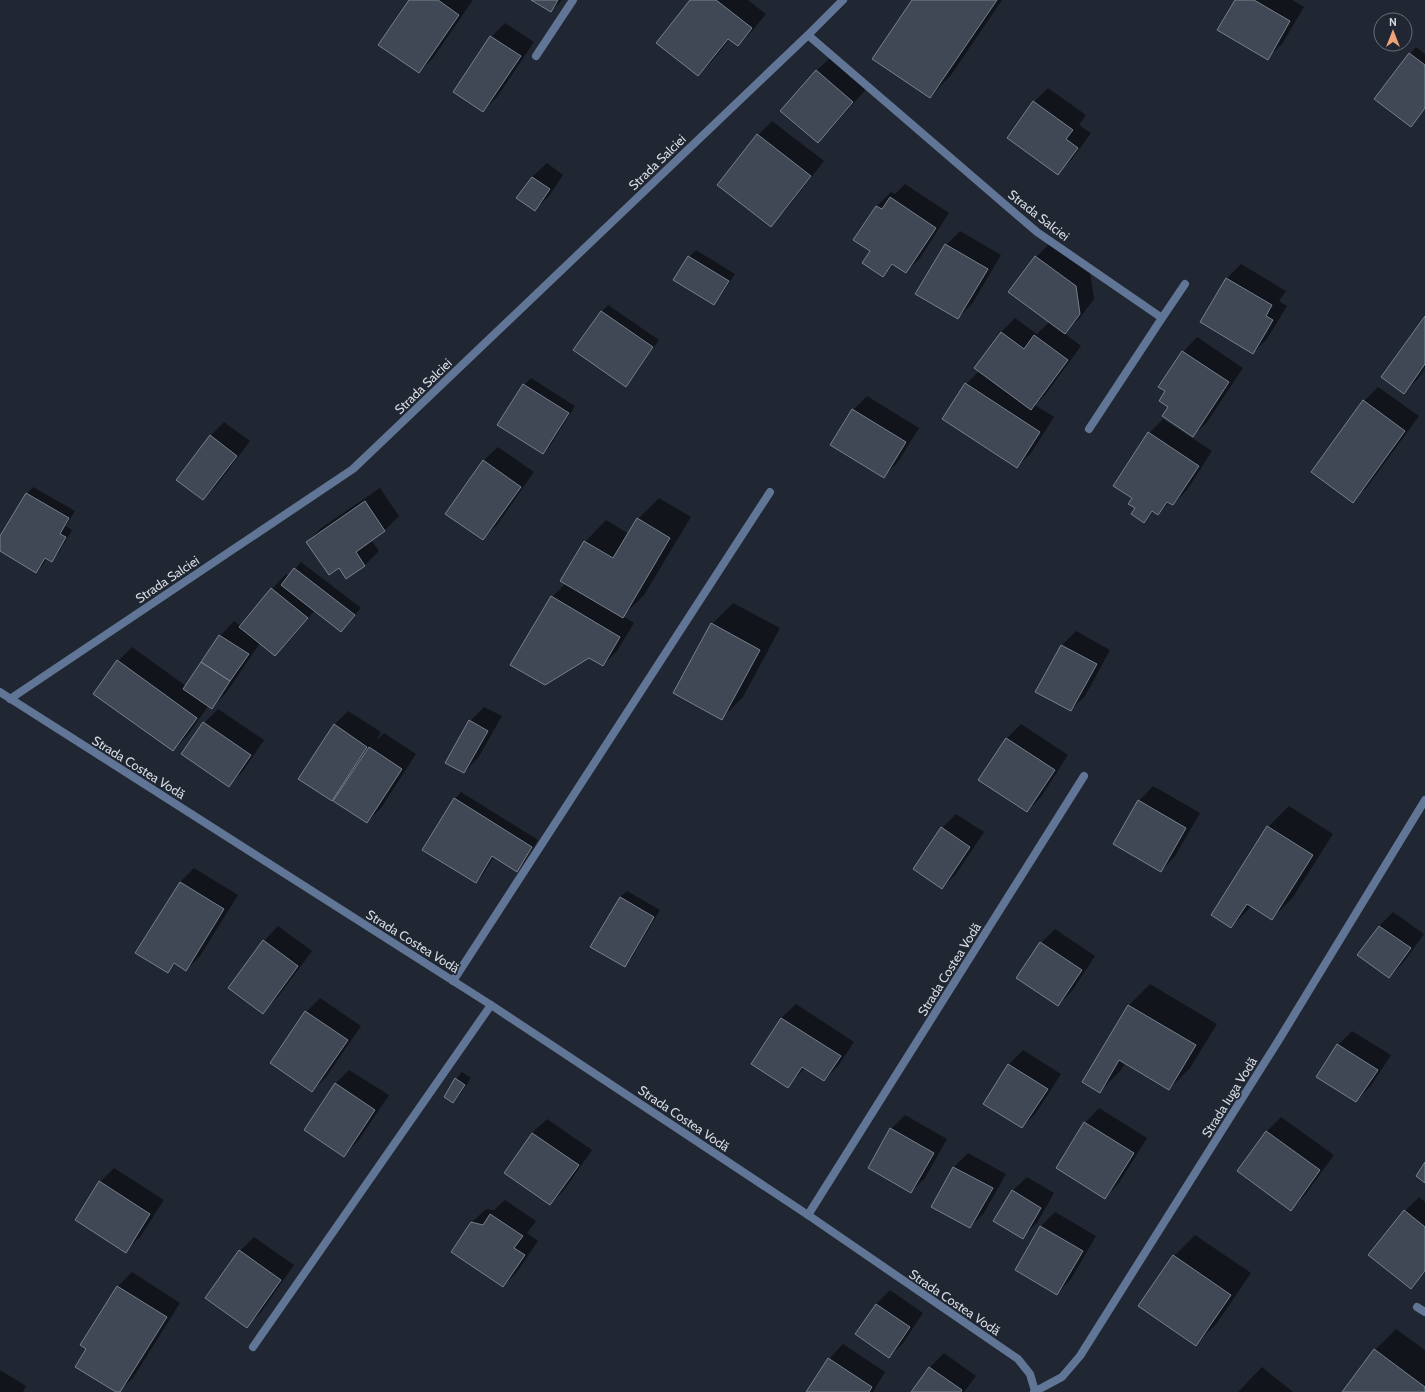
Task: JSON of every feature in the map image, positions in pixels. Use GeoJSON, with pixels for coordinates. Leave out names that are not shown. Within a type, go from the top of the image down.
{"type":"FeatureCollection","features":[{"type":"Feature","properties":{"kind":"street"},"geometry":{"type":"LineString","coordinates":[[536,56],[572,0]]}},
{"type":"Feature","properties":{"kind":"street","name":"Strada Salciei"},"geometry":{"type":"LineString","coordinates":[[10,699],[353,469],[843,0]]}},
{"type":"Feature","properties":{"kind":"street","name":"Strada Salciei"},"geometry":{"type":"LineString","coordinates":[[808,35],[1037,232],[1162,318]]}},
{"type":"Feature","properties":{"kind":"street"},"geometry":{"type":"LineString","coordinates":[[1090,429],[1185,284]]}},
{"type":"Feature","properties":{"kind":"street"},"geometry":{"type":"LineString","coordinates":[[453,980],[770,492]]}},
{"type":"Feature","properties":{"kind":"street","name":"Strada Costea Vodă"},"geometry":{"type":"LineString","coordinates":[[0,692],[453,980],[808,1216],[1018,1359],[1030,1374],[1035,1392]]}},
{"type":"Feature","properties":{"kind":"street","name":"Strada Costea Vodă"},"geometry":{"type":"LineString","coordinates":[[808,1216],[1084,776]]}},
{"type":"Feature","properties":{"kind":"street","name":"Strada Iuga Vodă"},"geometry":{"type":"LineString","coordinates":[[1035,1392],[1062,1377],[1080,1356],[1276,1045],[1425,800]]}},
{"type":"Feature","properties":{"kind":"street"},"geometry":{"type":"LineString","coordinates":[[253,1347],[491,1005]]}},
{"type":"Feature","properties":{"kind":"street"},"geometry":{"type":"LineString","coordinates":[[1417,1307],[1425,1312]]}},
{"type":"Feature","properties":{"kind":"building"},"geometry":{"type":"Polygon","coordinates":[[[409,0],[438,0],[459,15],[419,73],[378,45],[409,0]]]}},
{"type":"Feature","properties":{"kind":"building"},"geometry":{"type":"Polygon","coordinates":[[[531,0],[558,0],[551,12],[531,0]]]}},
{"type":"Feature","properties":{"kind":"building"},"geometry":{"type":"Polygon","coordinates":[[[690,0],[716,0],[752,28],[738,46],[728,39],[698,76],[656,43],[690,0]]]}},
{"type":"Feature","properties":{"kind":"building"},"geometry":{"type":"Polygon","coordinates":[[[912,0],[997,0],[930,98],[872,59],[912,0]]]}},
{"type":"Feature","properties":{"kind":"building"},"geometry":{"type":"Polygon","coordinates":[[[1235,0],[1254,0],[1290,21],[1268,60],[1217,30],[1235,0]]]}},
{"type":"Feature","properties":{"kind":"building"},"geometry":{"type":"Polygon","coordinates":[[[490,36],[521,56],[483,112],[453,92],[490,36]]]}},
{"type":"Feature","properties":{"kind":"building"},"geometry":{"type":"Polygon","coordinates":[[[1409,53],[1425,65],[1425,108],[1411,127],[1374,99],[1409,53]]]}},
{"type":"Feature","properties":{"kind":"building"},"geometry":{"type":"Polygon","coordinates":[[[816,70],[853,102],[818,143],[780,111],[816,70]]]}},
{"type":"Feature","properties":{"kind":"building"},"geometry":{"type":"Polygon","coordinates":[[[1033,101],[1073,130],[1066,139],[1078,148],[1058,175],[1007,138],[1033,101]]]}},
{"type":"Feature","properties":{"kind":"building"},"geometry":{"type":"Polygon","coordinates":[[[757,134],[811,176],[771,227],[717,185],[757,134]]]}},
{"type":"Feature","properties":{"kind":"building"},"geometry":{"type":"Polygon","coordinates":[[[532,177],[550,189],[535,211],[516,198],[532,177]]]}},
{"type":"Feature","properties":{"kind":"building"},"geometry":{"type":"Polygon","coordinates":[[[890,197],[936,228],[906,273],[892,264],[883,277],[862,263],[870,251],[853,240],[876,206],[882,209],[890,197]]]}},
{"type":"Feature","properties":{"kind":"building"},"geometry":{"type":"Polygon","coordinates":[[[945,244],[988,269],[958,319],[915,294],[945,244]]]}},
{"type":"Feature","properties":{"kind":"building"},"geometry":{"type":"Polygon","coordinates":[[[688,256],[729,281],[714,305],[673,280],[688,256]]]}},
{"type":"Feature","properties":{"kind":"building"},"geometry":{"type":"Polygon","coordinates":[[[1035,256],[1076,286],[1080,314],[1065,334],[1008,292],[1035,256]]]}},
{"type":"Feature","properties":{"kind":"building"},"geometry":{"type":"Polygon","coordinates":[[[1226,278],[1272,305],[1266,316],[1273,320],[1253,354],[1200,322],[1226,278]]]}},
{"type":"Feature","properties":{"kind":"building"},"geometry":{"type":"Polygon","coordinates":[[[601,311],[653,347],[626,387],[573,350],[601,311]]]}},
{"type":"Feature","properties":{"kind":"building"},"geometry":{"type":"Polygon","coordinates":[[[1425,316],[1425,364],[1404,394],[1381,377],[1425,316]]]}},
{"type":"Feature","properties":{"kind":"building"},"geometry":{"type":"Polygon","coordinates":[[[1001,332],[1024,349],[1034,335],[1068,360],[1031,410],[974,368],[1001,332]]]}},
{"type":"Feature","properties":{"kind":"building"},"geometry":{"type":"Polygon","coordinates":[[[1182,351],[1229,382],[1193,437],[1162,416],[1168,407],[1159,401],[1165,391],[1158,387],[1182,351]]]}},
{"type":"Feature","properties":{"kind":"building"},"geometry":{"type":"Polygon","coordinates":[[[965,383],[1040,432],[1017,468],[942,419],[965,383]]]}},
{"type":"Feature","properties":{"kind":"building"},"geometry":{"type":"Polygon","coordinates":[[[523,384],[569,413],[543,454],[497,425],[523,384]]]}},
{"type":"Feature","properties":{"kind":"building"},"geometry":{"type":"Polygon","coordinates":[[[1363,400],[1405,431],[1353,503],[1311,472],[1363,400]]]}},
{"type":"Feature","properties":{"kind":"building"},"geometry":{"type":"Polygon","coordinates":[[[852,409],[906,442],[884,478],[830,445],[852,409]]]}},
{"type":"Feature","properties":{"kind":"building"},"geometry":{"type":"Polygon","coordinates":[[[1148,432],[1199,466],[1173,505],[1167,502],[1158,515],[1152,511],[1144,523],[1131,514],[1135,508],[1128,504],[1132,498],[1113,486],[1148,432]]]}},
{"type":"Feature","properties":{"kind":"building"},"geometry":{"type":"Polygon","coordinates":[[[210,435],[237,456],[203,500],[176,480],[210,435]]]}},
{"type":"Feature","properties":{"kind":"building"},"geometry":{"type":"Polygon","coordinates":[[[483,460],[521,487],[483,540],[445,514],[483,460]]]}},
{"type":"Feature","properties":{"kind":"building"},"geometry":{"type":"Polygon","coordinates":[[[26,493],[69,518],[60,534],[66,537],[52,562],[45,558],[36,573],[0,551],[0,536],[26,493]]]}},
{"type":"Feature","properties":{"kind":"building"},"geometry":{"type":"Polygon","coordinates":[[[365,501],[385,531],[356,552],[365,566],[346,579],[339,568],[329,575],[306,542],[365,501]]]}},
{"type":"Feature","properties":{"kind":"building"},"geometry":{"type":"Polygon","coordinates":[[[637,518],[670,538],[623,618],[560,581],[584,541],[613,558],[637,518]]]}},
{"type":"Feature","properties":{"kind":"building"},"geometry":{"type":"Polygon","coordinates":[[[294,568],[355,615],[341,632],[281,585],[294,568]]]}},
{"type":"Feature","properties":{"kind":"building"},"geometry":{"type":"Polygon","coordinates":[[[271,588],[308,618],[275,656],[239,627],[271,588]]]}},
{"type":"Feature","properties":{"kind":"building"},"geometry":{"type":"Polygon","coordinates":[[[551,596],[620,637],[603,666],[589,658],[545,685],[510,665],[551,596]]]}},
{"type":"Feature","properties":{"kind":"building"},"geometry":{"type":"Polygon","coordinates":[[[711,623],[760,650],[722,720],[673,693],[711,623]]]}},
{"type":"Feature","properties":{"kind":"building"},"geometry":{"type":"Polygon","coordinates":[[[219,635],[249,654],[230,681],[201,662],[219,635]]]}},
{"type":"Feature","properties":{"kind":"building"},"geometry":{"type":"Polygon","coordinates":[[[1061,645],[1097,664],[1071,711],[1035,692],[1061,645]]]}},
{"type":"Feature","properties":{"kind":"building"},"geometry":{"type":"Polygon","coordinates":[[[117,660],[197,718],[173,751],[93,694],[117,660]]]}},
{"type":"Feature","properties":{"kind":"building"},"geometry":{"type":"Polygon","coordinates":[[[201,662],[230,681],[212,709],[183,689],[201,662]]]}},
{"type":"Feature","properties":{"kind":"building"},"geometry":{"type":"Polygon","coordinates":[[[469,720],[488,731],[464,773],[445,763],[469,720]]]}},
{"type":"Feature","properties":{"kind":"building"},"geometry":{"type":"Polygon","coordinates":[[[203,722],[251,755],[229,787],[181,754],[203,722]]]}},
{"type":"Feature","properties":{"kind":"building"},"geometry":{"type":"Polygon","coordinates":[[[334,724],[367,747],[332,801],[298,779],[334,724]]]}},
{"type":"Feature","properties":{"kind":"building"},"geometry":{"type":"Polygon","coordinates":[[[1006,738],[1055,770],[1027,812],[978,780],[1006,738]]]}},
{"type":"Feature","properties":{"kind":"building"},"geometry":{"type":"Polygon","coordinates":[[[369,747],[402,769],[367,823],[333,801],[369,747]]]}},
{"type":"Feature","properties":{"kind":"building"},"geometry":{"type":"Polygon","coordinates":[[[454,798],[532,847],[517,872],[492,856],[476,883],[422,850],[454,798]]]}},
{"type":"Feature","properties":{"kind":"building"},"geometry":{"type":"Polygon","coordinates":[[[1138,800],[1186,828],[1161,872],[1113,844],[1138,800]]]}},
{"type":"Feature","properties":{"kind":"building"},"geometry":{"type":"Polygon","coordinates":[[[1267,826],[1313,855],[1272,920],[1247,904],[1231,928],[1211,915],[1267,826]]]}},
{"type":"Feature","properties":{"kind":"building"},"geometry":{"type":"Polygon","coordinates":[[[941,827],[970,847],[942,889],[913,869],[941,827]]]}},
{"type":"Feature","properties":{"kind":"building"},"geometry":{"type":"Polygon","coordinates":[[[180,882],[224,909],[186,971],[174,963],[168,973],[135,953],[180,882]]]}},
{"type":"Feature","properties":{"kind":"building"},"geometry":{"type":"Polygon","coordinates":[[[620,897],[654,917],[625,967],[590,947],[620,897]]]}},
{"type":"Feature","properties":{"kind":"building"},"geometry":{"type":"Polygon","coordinates":[[[1379,926],[1411,948],[1389,978],[1357,955],[1379,926]]]}},
{"type":"Feature","properties":{"kind":"building"},"geometry":{"type":"Polygon","coordinates":[[[263,940],[298,966],[263,1014],[228,988],[263,940]]]}},
{"type":"Feature","properties":{"kind":"building"},"geometry":{"type":"Polygon","coordinates":[[[1040,942],[1082,970],[1058,1006],[1016,978],[1040,942]]]}},
{"type":"Feature","properties":{"kind":"building"},"geometry":{"type":"Polygon","coordinates":[[[1128,1005],[1196,1045],[1169,1090],[1119,1060],[1100,1093],[1082,1082],[1128,1005]]]}},
{"type":"Feature","properties":{"kind":"building"},"geometry":{"type":"Polygon","coordinates":[[[305,1011],[348,1040],[312,1092],[270,1063],[305,1011]]]}},
{"type":"Feature","properties":{"kind":"building"},"geometry":{"type":"Polygon","coordinates":[[[781,1018],[841,1056],[824,1081],[802,1067],[788,1088],[751,1064],[781,1018]]]}},
{"type":"Feature","properties":{"kind":"building"},"geometry":{"type":"Polygon","coordinates":[[[1337,1044],[1378,1070],[1356,1102],[1316,1077],[1337,1044]]]}},
{"type":"Feature","properties":{"kind":"building"},"geometry":{"type":"Polygon","coordinates":[[[1008,1064],[1048,1089],[1022,1128],[983,1104],[1008,1064]]]}},
{"type":"Feature","properties":{"kind":"building"},"geometry":{"type":"Polygon","coordinates":[[[455,1078],[465,1085],[453,1103],[444,1097],[455,1078]]]}},
{"type":"Feature","properties":{"kind":"building"},"geometry":{"type":"Polygon","coordinates":[[[335,1083],[375,1110],[344,1157],[304,1130],[335,1083]]]}},
{"type":"Feature","properties":{"kind":"building"},"geometry":{"type":"Polygon","coordinates":[[[1084,1122],[1134,1153],[1105,1199],[1056,1168],[1084,1122]]]}},
{"type":"Feature","properties":{"kind":"building"},"geometry":{"type":"Polygon","coordinates":[[[890,1128],[934,1153],[911,1193],[868,1168],[890,1128]]]}},
{"type":"Feature","properties":{"kind":"building"},"geometry":{"type":"Polygon","coordinates":[[[1266,1131],[1320,1170],[1291,1211],[1237,1171],[1266,1131]]]}},
{"type":"Feature","properties":{"kind":"building"},"geometry":{"type":"Polygon","coordinates":[[[532,1133],[579,1165],[550,1205],[504,1173],[532,1133]]]}},
{"type":"Feature","properties":{"kind":"building"},"geometry":{"type":"Polygon","coordinates":[[[1425,1162],[1425,1183],[1416,1176],[1425,1162]]]}},
{"type":"Feature","properties":{"kind":"building"},"geometry":{"type":"Polygon","coordinates":[[[953,1167],[993,1188],[970,1228],[931,1207],[953,1167]]]}},
{"type":"Feature","properties":{"kind":"building"},"geometry":{"type":"Polygon","coordinates":[[[99,1181],[150,1214],[126,1253],[75,1220],[99,1181]]]}},
{"type":"Feature","properties":{"kind":"building"},"geometry":{"type":"Polygon","coordinates":[[[1012,1190],[1041,1208],[1023,1239],[993,1221],[1012,1190]]]}},
{"type":"Feature","properties":{"kind":"building"},"geometry":{"type":"Polygon","coordinates":[[[1404,1210],[1425,1227],[1425,1271],[1411,1289],[1368,1255],[1404,1210]]]}},
{"type":"Feature","properties":{"kind":"building"},"geometry":{"type":"Polygon","coordinates":[[[490,1214],[523,1236],[514,1248],[525,1255],[503,1287],[451,1252],[471,1222],[483,1225],[490,1214]]]}},
{"type":"Feature","properties":{"kind":"building"},"geometry":{"type":"Polygon","coordinates":[[[1040,1226],[1083,1251],[1057,1295],[1015,1270],[1040,1226]]]}},
{"type":"Feature","properties":{"kind":"building"},"geometry":{"type":"Polygon","coordinates":[[[239,1250],[281,1280],[247,1328],[205,1298],[239,1250]]]}},
{"type":"Feature","properties":{"kind":"building"},"geometry":{"type":"Polygon","coordinates":[[[1173,1255],[1231,1295],[1196,1346],[1138,1306],[1173,1255]]]}},
{"type":"Feature","properties":{"kind":"building"},"geometry":{"type":"Polygon","coordinates":[[[117,1286],[167,1317],[120,1392],[116,1392],[75,1367],[86,1349],[80,1345],[117,1286]]]}},
{"type":"Feature","properties":{"kind":"building"},"geometry":{"type":"Polygon","coordinates":[[[876,1304],[910,1327],[889,1358],[855,1334],[876,1304]]]}},
{"type":"Feature","properties":{"kind":"building"},"geometry":{"type":"Polygon","coordinates":[[[1374,1349],[1425,1387],[1425,1392],[1342,1392],[1374,1349]]]}},
{"type":"Feature","properties":{"kind":"building"},"geometry":{"type":"Polygon","coordinates":[[[828,1358],[872,1387],[869,1392],[806,1392],[828,1358]]]}},
{"type":"Feature","properties":{"kind":"building"},"geometry":{"type":"Polygon","coordinates":[[[929,1367],[962,1390],[961,1392],[911,1392],[929,1367]]]}}]}
